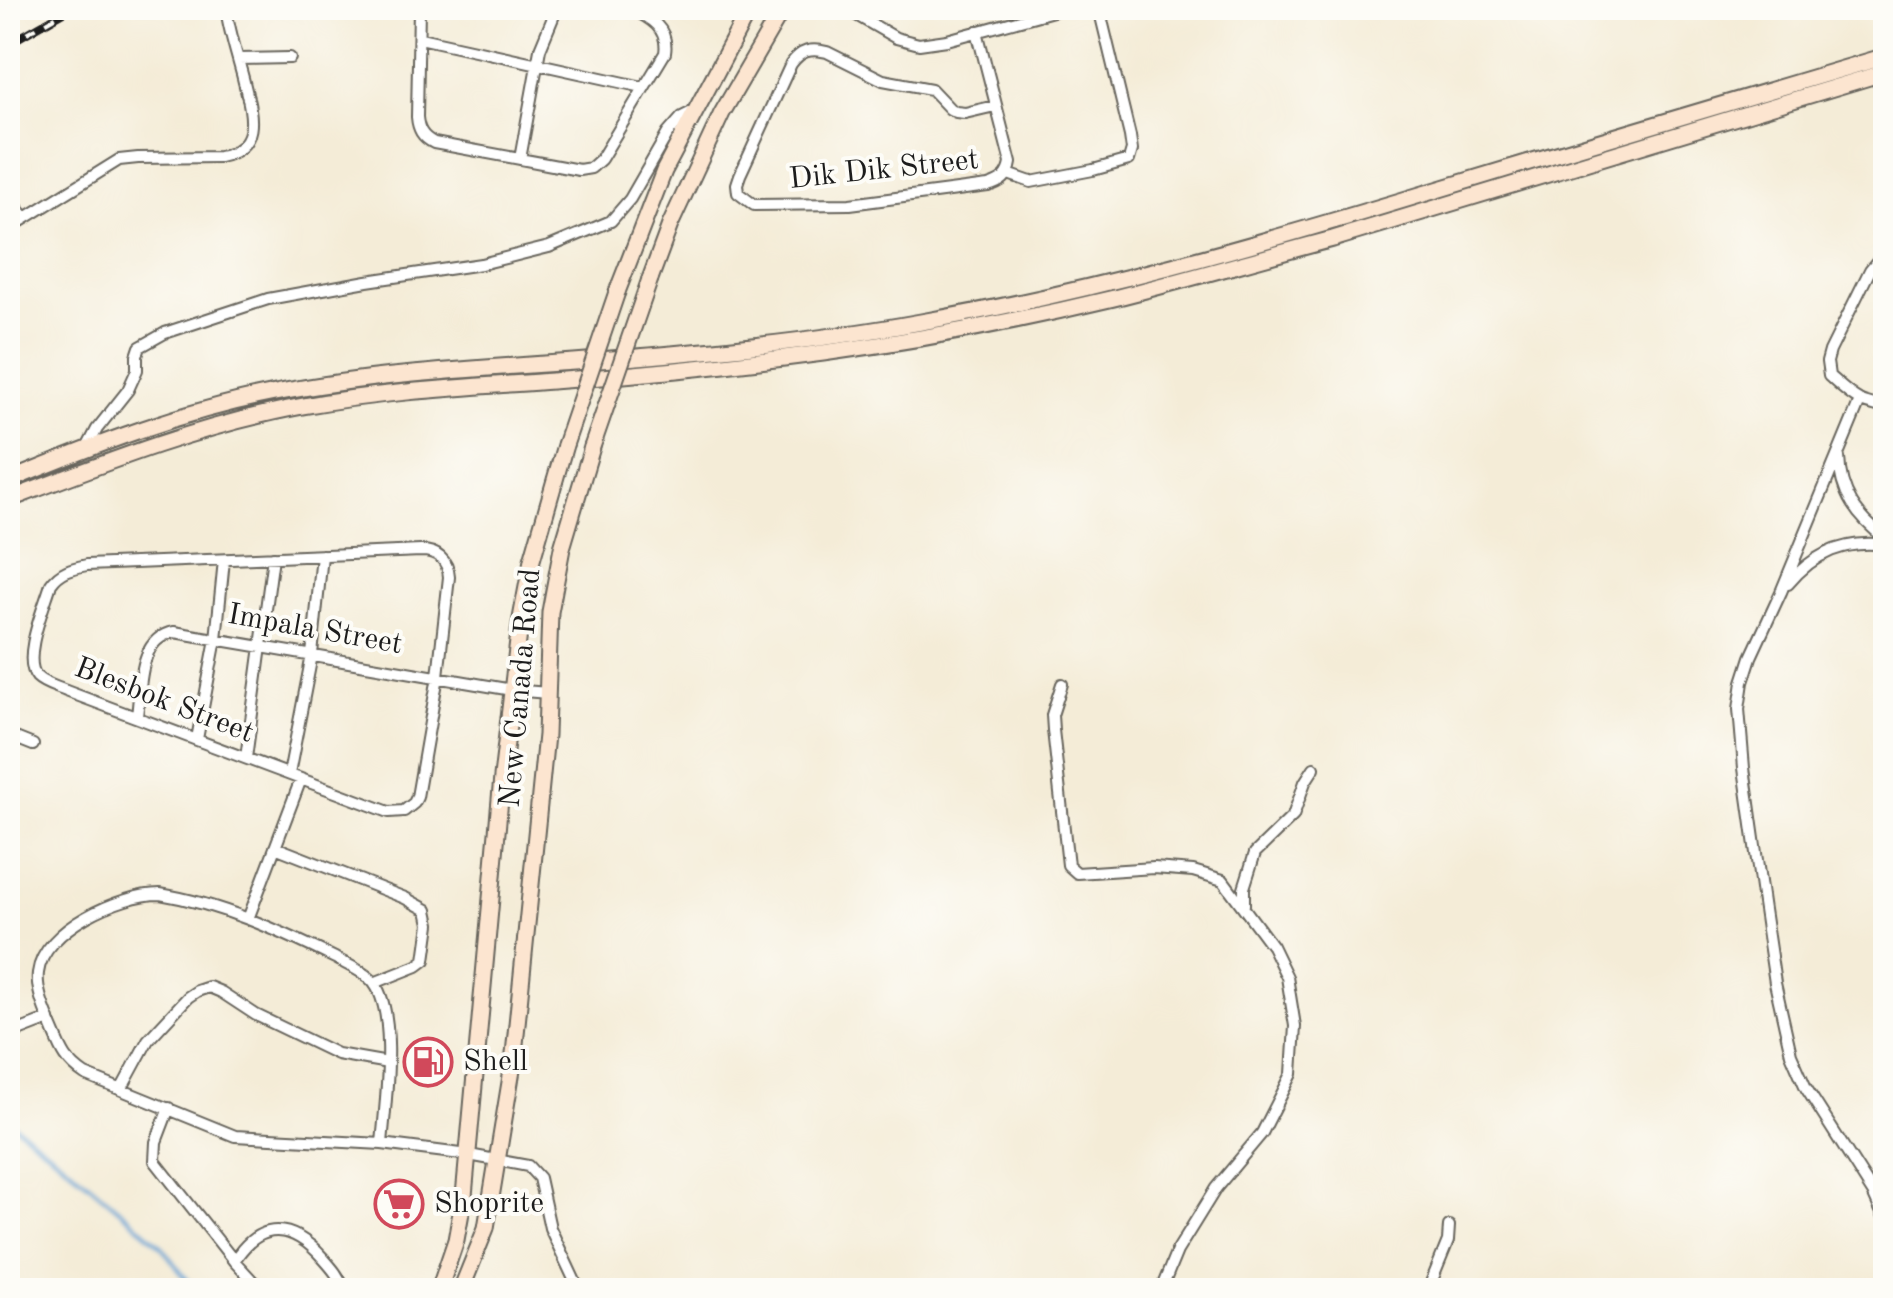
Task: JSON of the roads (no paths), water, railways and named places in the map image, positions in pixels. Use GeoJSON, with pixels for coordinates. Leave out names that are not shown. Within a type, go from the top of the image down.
{"type":"FeatureCollection","features":[{"type":"Feature","properties":{"kind":"main road","name":"New Canada Road"},"geometry":{"type":"LineString","coordinates":[[461,1290],[486,1228],[513,1064],[541,792],[548,632],[566,534],[592,446],[670,225],[722,113],[782,8]]}},
{"type":"Feature","properties":{"kind":"main road","name":"New Canada Road"},"geometry":{"type":"LineString","coordinates":[[439,1290],[460,1227],[512,690],[532,560],[565,445],[646,215],[694,110],[749,9]]}},
{"type":"Feature","properties":{"kind":"main road"},"geometry":{"type":"LineString","coordinates":[[8,481],[150,425],[270,394],[438,371],[774,344],[909,324],[1089,288],[1332,223],[1886,56]]}},
{"type":"Feature","properties":{"kind":"main road"},"geometry":{"type":"LineString","coordinates":[[8,500],[198,431],[306,406],[433,389],[744,364],[957,331],[1070,308],[1333,238],[1886,72]]}},
{"type":"Feature","properties":{"kind":"street"},"geometry":{"type":"LineString","coordinates":[[419,8],[417,117],[425,138],[434,143],[579,170],[592,168],[601,159],[664,56],[666,39],[656,24],[630,8]]}},
{"type":"Feature","properties":{"kind":"street"},"geometry":{"type":"LineString","coordinates":[[520,159],[545,32],[557,8]]}},
{"type":"Feature","properties":{"kind":"street"},"geometry":{"type":"LineString","coordinates":[[844,8],[912,43],[935,43],[1064,8]]}},
{"type":"Feature","properties":{"kind":"street"},"geometry":{"type":"LineString","coordinates":[[1008,174],[1036,181],[1129,160],[1130,136],[1099,8]]}},
{"type":"Feature","properties":{"kind":"street"},"geometry":{"type":"LineString","coordinates":[[1594,8],[1621,14],[1658,8]]}},
{"type":"Feature","properties":{"kind":"street"},"geometry":{"type":"LineString","coordinates":[[8,229],[119,160],[219,157],[240,150],[249,135],[252,116],[226,9]]}},
{"type":"Feature","properties":{"kind":"street"},"geometry":{"type":"LineString","coordinates":[[978,32],[995,106]]}},
{"type":"Feature","properties":{"kind":"street"},"geometry":{"type":"LineString","coordinates":[[420,38],[643,87]]}},
{"type":"Feature","properties":{"kind":"street","name":"Dik Dik Street"},"geometry":{"type":"LineString","coordinates":[[816,49],[890,83],[931,90],[956,112],[995,106],[1008,151],[1008,174],[988,186],[860,203],[754,206],[737,189],[791,64],[799,55],[816,49]]}},
{"type":"Feature","properties":{"kind":"street"},"geometry":{"type":"LineString","coordinates":[[238,60],[290,58]]}},
{"type":"Feature","properties":{"kind":"street"},"geometry":{"type":"LineString","coordinates":[[87,448],[128,390],[137,370],[140,347],[165,333],[268,299],[467,267],[549,247],[611,222],[630,200],[668,133],[694,110]]}},
{"type":"Feature","properties":{"kind":"street"},"geometry":{"type":"LineString","coordinates":[[8,197],[25,217]]}},
{"type":"Feature","properties":{"kind":"street"},"geometry":{"type":"LineString","coordinates":[[1886,208],[1881,225],[1883,254],[1870,270],[1827,362],[1829,376],[1860,401],[1886,409]]}},
{"type":"Feature","properties":{"kind":"street"},"geometry":{"type":"LineString","coordinates":[[1860,401],[1750,657],[1738,709],[1776,983],[1791,1054],[1806,1088],[1873,1193],[1886,1222]]}},
{"type":"Feature","properties":{"kind":"street"},"geometry":{"type":"LineString","coordinates":[[1839,451],[1843,488],[1851,504],[1886,542]]}},
{"type":"Feature","properties":{"kind":"street"},"geometry":{"type":"LineString","coordinates":[[1780,592],[1818,556],[1839,547],[1886,542]]}},
{"type":"Feature","properties":{"kind":"street","name":"Blesbok Street"},"geometry":{"type":"LineString","coordinates":[[427,551],[442,558],[449,572],[438,676],[417,797],[404,812],[389,812],[66,691],[34,674],[31,652],[52,584],[60,573],[87,565],[322,556],[427,551]]}},
{"type":"Feature","properties":{"kind":"street"},"geometry":{"type":"LineString","coordinates":[[289,774],[312,655],[322,556]]}},
{"type":"Feature","properties":{"kind":"street"},"geometry":{"type":"LineString","coordinates":[[246,758],[273,558]]}},
{"type":"Feature","properties":{"kind":"street"},"geometry":{"type":"LineString","coordinates":[[197,740],[216,638],[224,560]]}},
{"type":"Feature","properties":{"kind":"street","name":"Impala Street"},"geometry":{"type":"LineString","coordinates":[[136,716],[146,658],[157,638],[174,632],[548,693]]}},
{"type":"Feature","properties":{"kind":"street"},"geometry":{"type":"LineString","coordinates":[[1062,684],[1052,715],[1052,730],[1068,865],[1077,874],[1154,868],[1223,880],[1272,946],[1288,977],[1294,1026],[1292,1074],[1262,1133],[1216,1188],[1177,1251],[1161,1290]]}},
{"type":"Feature","properties":{"kind":"street"},"geometry":{"type":"LineString","coordinates":[[8,735],[33,745]]}},
{"type":"Feature","properties":{"kind":"street"},"geometry":{"type":"LineString","coordinates":[[1244,906],[1244,888],[1255,853],[1293,816],[1314,768]]}},
{"type":"Feature","properties":{"kind":"street"},"geometry":{"type":"LineString","coordinates":[[248,919],[301,779]]}},
{"type":"Feature","properties":{"kind":"street"},"geometry":{"type":"LineString","coordinates":[[275,847],[427,910],[430,924],[425,960],[374,983]]}},
{"type":"Feature","properties":{"kind":"street"},"geometry":{"type":"LineString","coordinates":[[382,1144],[388,1063],[385,1013],[374,983],[352,967],[248,919],[160,894],[118,900],[84,919],[44,953],[38,983],[48,1019],[69,1063],[85,1074],[235,1136],[382,1144],[528,1166],[539,1178],[550,1228],[580,1290]]}},
{"type":"Feature","properties":{"kind":"street"},"geometry":{"type":"LineString","coordinates":[[122,1088],[148,1040],[188,997],[209,987],[256,1015],[337,1054],[388,1063]]}},
{"type":"Feature","properties":{"kind":"street"},"geometry":{"type":"LineString","coordinates":[[8,1035],[48,1019]]}},
{"type":"Feature","properties":{"kind":"street"},"geometry":{"type":"LineString","coordinates":[[169,1108],[156,1142],[154,1160],[261,1290]]}},
{"type":"Feature","properties":{"kind":"street"},"geometry":{"type":"LineString","coordinates":[[1428,1290],[1450,1226]]}},
{"type":"Feature","properties":{"kind":"street"},"geometry":{"type":"LineString","coordinates":[[234,1261],[245,1244],[256,1237],[277,1231],[295,1234],[319,1253],[340,1278],[344,1290]]}},
{"type":"Feature","properties":{"kind":"waterway"},"geometry":{"type":"LineString","coordinates":[[8,1120],[161,1245],[194,1290]]}},
{"type":"Feature","properties":{"kind":"railway"},"geometry":{"type":"LineString","coordinates":[[8,44],[71,8]]}},
{"type":"Feature","properties":{"kind":"place","name":"Shell"},"geometry":{"type":"Point","coordinates":[428,1062]}},
{"type":"Feature","properties":{"kind":"place","name":"Shoprite"},"geometry":{"type":"Point","coordinates":[399,1204]}}]}
